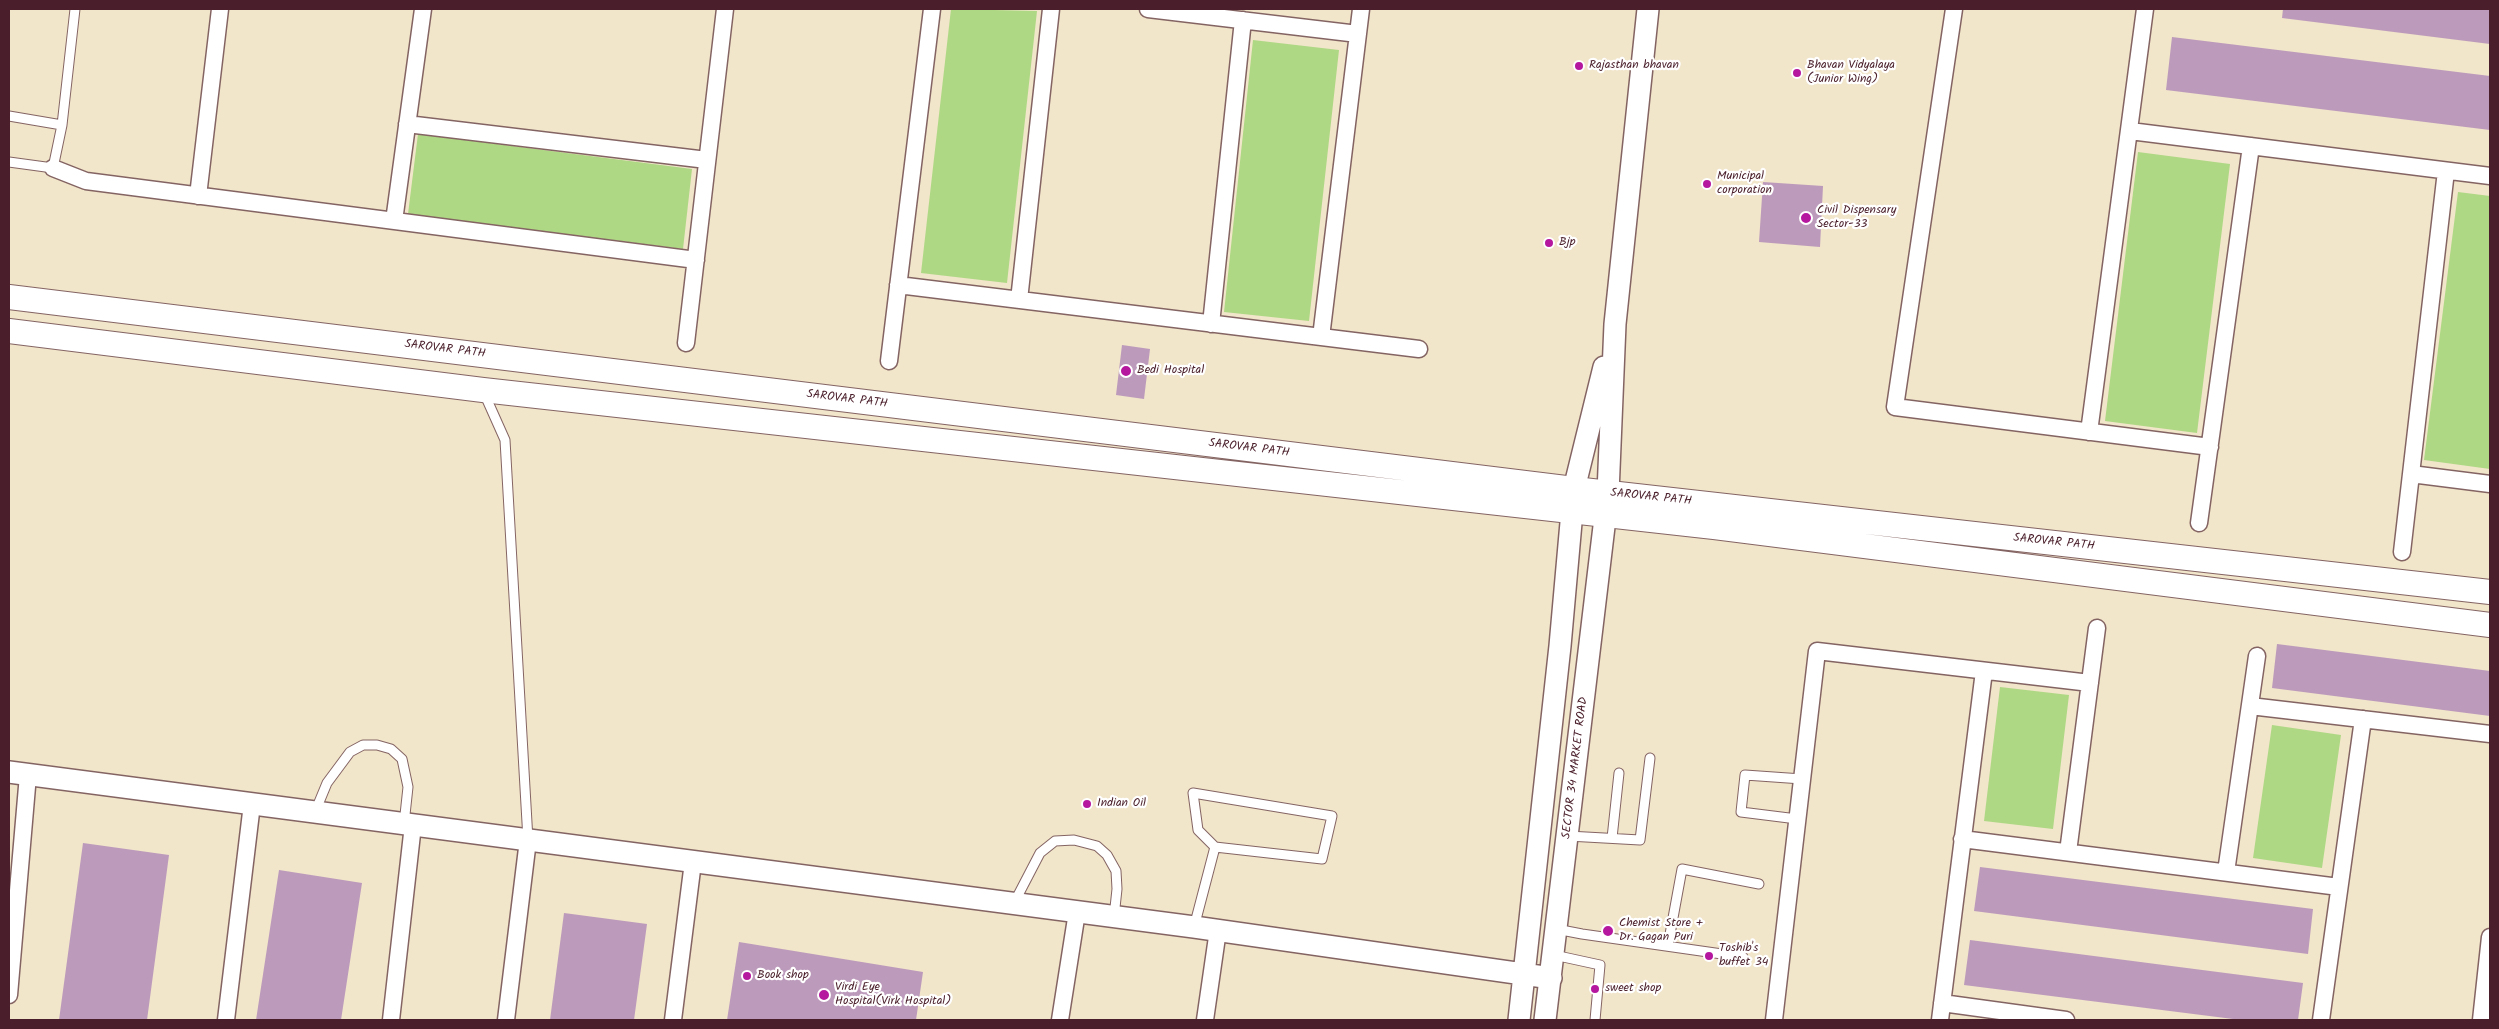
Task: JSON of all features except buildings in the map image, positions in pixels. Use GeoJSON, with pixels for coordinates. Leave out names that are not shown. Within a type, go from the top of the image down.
{"type":"FeatureCollection","features":[{"type":"Feature","properties":{"kind":"main road","name":"SAROVAR PATH"},"geometry":{"type":"LineString","coordinates":[[9,297],[1574,489],[2490,592]]}},
{"type":"Feature","properties":{"kind":"main road","name":"SAROVAR PATH"},"geometry":{"type":"LineString","coordinates":[[9,331],[483,390],[1724,529],[2490,625]]}},
{"type":"Feature","properties":{"kind":"street"},"geometry":{"type":"LineString","coordinates":[[198,196],[220,9]]}},
{"type":"Feature","properties":{"kind":"street"},"geometry":{"type":"LineString","coordinates":[[394,221],[423,9]]}},
{"type":"Feature","properties":{"kind":"street"},"geometry":{"type":"LineString","coordinates":[[686,343],[725,9]]}},
{"type":"Feature","properties":{"kind":"street"},"geometry":{"type":"LineString","coordinates":[[889,361],[932,9]]}},
{"type":"Feature","properties":{"kind":"street"},"geometry":{"type":"LineString","coordinates":[[1019,300],[1051,9]]}},
{"type":"Feature","properties":{"kind":"street"},"geometry":{"type":"LineString","coordinates":[[1148,9],[1358,34]]}},
{"type":"Feature","properties":{"kind":"street"},"geometry":{"type":"LineString","coordinates":[[1321,337],[1361,9]]}},
{"type":"Feature","properties":{"kind":"street"},"geometry":{"type":"LineString","coordinates":[[1519,1020],[1560,646],[1574,489],[1615,324],[1648,9]]}},
{"type":"Feature","properties":{"kind":"street"},"geometry":{"type":"LineString","coordinates":[[1954,9],[1895,407],[2210,447]]}},
{"type":"Feature","properties":{"kind":"street"},"geometry":{"type":"LineString","coordinates":[[2089,432],[2146,9]]}},
{"type":"Feature","properties":{"kind":"street"},"geometry":{"type":"LineString","coordinates":[[1211,324],[1243,20]]}},
{"type":"Feature","properties":{"kind":"street"},"geometry":{"type":"LineString","coordinates":[[407,124],[707,160]]}},
{"type":"Feature","properties":{"kind":"street"},"geometry":{"type":"LineString","coordinates":[[2130,131],[2490,176]]}},
{"type":"Feature","properties":{"kind":"street"},"geometry":{"type":"LineString","coordinates":[[2199,523],[2251,146]]}},
{"type":"Feature","properties":{"kind":"street"},"geometry":{"type":"LineString","coordinates":[[53,168],[86,181],[696,260]]}},
{"type":"Feature","properties":{"kind":"street"},"geometry":{"type":"LineString","coordinates":[[2402,552],[2446,171]]}},
{"type":"Feature","properties":{"kind":"street"},"geometry":{"type":"LineString","coordinates":[[898,285],[1420,349]]}},
{"type":"Feature","properties":{"kind":"street","name":"SECTOR 34 MARKET ROAD"},"geometry":{"type":"LineString","coordinates":[[1545,1020],[1606,516],[1615,324]]}},
{"type":"Feature","properties":{"kind":"street"},"geometry":{"type":"LineString","coordinates":[[2411,474],[2490,484]]}},
{"type":"Feature","properties":{"kind":"street"},"geometry":{"type":"LineString","coordinates":[[2068,852],[2097,628]]}},
{"type":"Feature","properties":{"kind":"street"},"geometry":{"type":"LineString","coordinates":[[1774,1020],[1817,651],[2090,683]]}},
{"type":"Feature","properties":{"kind":"street"},"geometry":{"type":"LineString","coordinates":[[2226,872],[2257,656]]}},
{"type":"Feature","properties":{"kind":"street"},"geometry":{"type":"LineString","coordinates":[[1940,1020],[1984,671]]}},
{"type":"Feature","properties":{"kind":"street"},"geometry":{"type":"LineString","coordinates":[[2250,706],[2490,734]]}},
{"type":"Feature","properties":{"kind":"street"},"geometry":{"type":"LineString","coordinates":[[2321,1020],[2363,719]]}},
{"type":"Feature","properties":{"kind":"street"},"geometry":{"type":"LineString","coordinates":[[9,995],[18,773],[1218,930],[1551,978]]}},
{"type":"Feature","properties":{"kind":"street"},"geometry":{"type":"LineString","coordinates":[[226,1020],[252,804]]}},
{"type":"Feature","properties":{"kind":"street"},"geometry":{"type":"LineString","coordinates":[[391,1020],[409,824]]}},
{"type":"Feature","properties":{"kind":"street"},"geometry":{"type":"LineString","coordinates":[[1962,838],[2339,887]]}},
{"type":"Feature","properties":{"kind":"street"},"geometry":{"type":"LineString","coordinates":[[506,1020],[528,840]]}},
{"type":"Feature","properties":{"kind":"street"},"geometry":{"type":"LineString","coordinates":[[673,1020],[693,862]]}},
{"type":"Feature","properties":{"kind":"street"},"geometry":{"type":"LineString","coordinates":[[1060,1020],[1077,912]]}},
{"type":"Feature","properties":{"kind":"street"},"geometry":{"type":"LineString","coordinates":[[1206,1020],[1218,930]]}},
{"type":"Feature","properties":{"kind":"street"},"geometry":{"type":"LineString","coordinates":[[2481,1020],[2490,938]]}},
{"type":"Feature","properties":{"kind":"street"},"geometry":{"type":"LineString","coordinates":[[1942,1003],[2056,1020]]}},
{"type":"Feature","properties":{"kind":"lane"},"geometry":{"type":"LineString","coordinates":[[9,162],[53,168],[62,125],[75,9]]}},
{"type":"Feature","properties":{"kind":"lane"},"geometry":{"type":"LineString","coordinates":[[9,116],[62,125]]}},
{"type":"Feature","properties":{"kind":"lane"},"geometry":{"type":"LineString","coordinates":[[483,390],[505,440],[528,840]]}},
{"type":"Feature","properties":{"kind":"lane"},"geometry":{"type":"LineString","coordinates":[[315,812],[327,783],[350,752],[362,745],[377,745],[391,749],[402,759],[408,787],[409,824]]}},
{"type":"Feature","properties":{"kind":"lane"},"geometry":{"type":"LineString","coordinates":[[1568,836],[1640,840],[1650,758]]}},
{"type":"Feature","properties":{"kind":"lane"},"geometry":{"type":"LineString","coordinates":[[1612,838],[1619,773]]}},
{"type":"Feature","properties":{"kind":"lane"},"geometry":{"type":"LineString","coordinates":[[1797,819],[1741,812],[1745,775],[1802,779]]}},
{"type":"Feature","properties":{"kind":"lane"},"geometry":{"type":"LineString","coordinates":[[1193,793],[1332,816],[1322,859],[1215,847],[1198,830],[1193,793]]}},
{"type":"Feature","properties":{"kind":"lane"},"geometry":{"type":"LineString","coordinates":[[1014,903],[1040,853],[1054,841],[1074,840],[1097,846],[1107,855],[1116,871],[1117,889],[1114,917]]}},
{"type":"Feature","properties":{"kind":"lane"},"geometry":{"type":"LineString","coordinates":[[1194,927],[1215,847]]}},
{"type":"Feature","properties":{"kind":"lane"},"geometry":{"type":"LineString","coordinates":[[1668,945],[1682,869],[1759,884]]}},
{"type":"Feature","properties":{"kind":"lane"},"geometry":{"type":"LineString","coordinates":[[1556,929],[1743,957]]}},
{"type":"Feature","properties":{"kind":"lane"},"geometry":{"type":"LineString","coordinates":[[1554,955],[1600,965],[1595,1020]]}},
{"type":"Feature","properties":{"kind":"green space"},"geometry":{"type":"Polygon","coordinates":[[[951,9],[1037,11],[1007,283],[921,273],[951,9]]]}},
{"type":"Feature","properties":{"kind":"green space"},"geometry":{"type":"Polygon","coordinates":[[[1253,40],[1339,50],[1309,321],[1224,312],[1253,40]]]}},
{"type":"Feature","properties":{"kind":"green space"},"geometry":{"type":"Polygon","coordinates":[[[418,134],[692,169],[683,249],[408,214],[418,134]]]}},
{"type":"Feature","properties":{"kind":"green space"},"geometry":{"type":"Polygon","coordinates":[[[2138,152],[2230,164],[2197,433],[2105,421],[2138,152]]]}},
{"type":"Feature","properties":{"kind":"green space"},"geometry":{"type":"Polygon","coordinates":[[[2458,192],[2490,196],[2490,469],[2424,460],[2458,192]]]}},
{"type":"Feature","properties":{"kind":"green space"},"geometry":{"type":"Polygon","coordinates":[[[2000,687],[2069,695],[2053,829],[1984,821],[2000,687]]]}},
{"type":"Feature","properties":{"kind":"green space"},"geometry":{"type":"Polygon","coordinates":[[[2272,725],[2341,735],[2322,868],[2253,858],[2272,725]]]}},
{"type":"Feature","properties":{"kind":"place","name":"Rajasthan bhavan"},"geometry":{"type":"Point","coordinates":[1579,66]}},
{"type":"Feature","properties":{"kind":"place","name":"Bhavan Vidyalaya (Junior Wing)"},"geometry":{"type":"Point","coordinates":[1797,73]}},
{"type":"Feature","properties":{"kind":"place","name":"Municipal corporation"},"geometry":{"type":"Point","coordinates":[1707,184]}},
{"type":"Feature","properties":{"kind":"place","name":"Civil Dispensary Sector-33"},"geometry":{"type":"Point","coordinates":[1806,218]}},
{"type":"Feature","properties":{"kind":"place","name":"Bjp"},"geometry":{"type":"Point","coordinates":[1549,243]}},
{"type":"Feature","properties":{"kind":"place","name":"Bedi Hospital"},"geometry":{"type":"Point","coordinates":[1126,371]}},
{"type":"Feature","properties":{"kind":"place","name":"Indian Oil"},"geometry":{"type":"Point","coordinates":[1087,804]}},
{"type":"Feature","properties":{"kind":"place","name":"Chemist Store + Dr. Gagan Puri"},"geometry":{"type":"Point","coordinates":[1608,931]}},
{"type":"Feature","properties":{"kind":"place","name":"Toshib's buffet 34"},"geometry":{"type":"Point","coordinates":[1709,956]}},
{"type":"Feature","properties":{"kind":"place","name":"Book shop"},"geometry":{"type":"Point","coordinates":[747,976]}},
{"type":"Feature","properties":{"kind":"place","name":"sweet shop"},"geometry":{"type":"Point","coordinates":[1595,989]}},
{"type":"Feature","properties":{"kind":"place","name":"Virdi Eye Hospital(Virk Hospital)"},"geometry":{"type":"Point","coordinates":[824,995]}}]}
